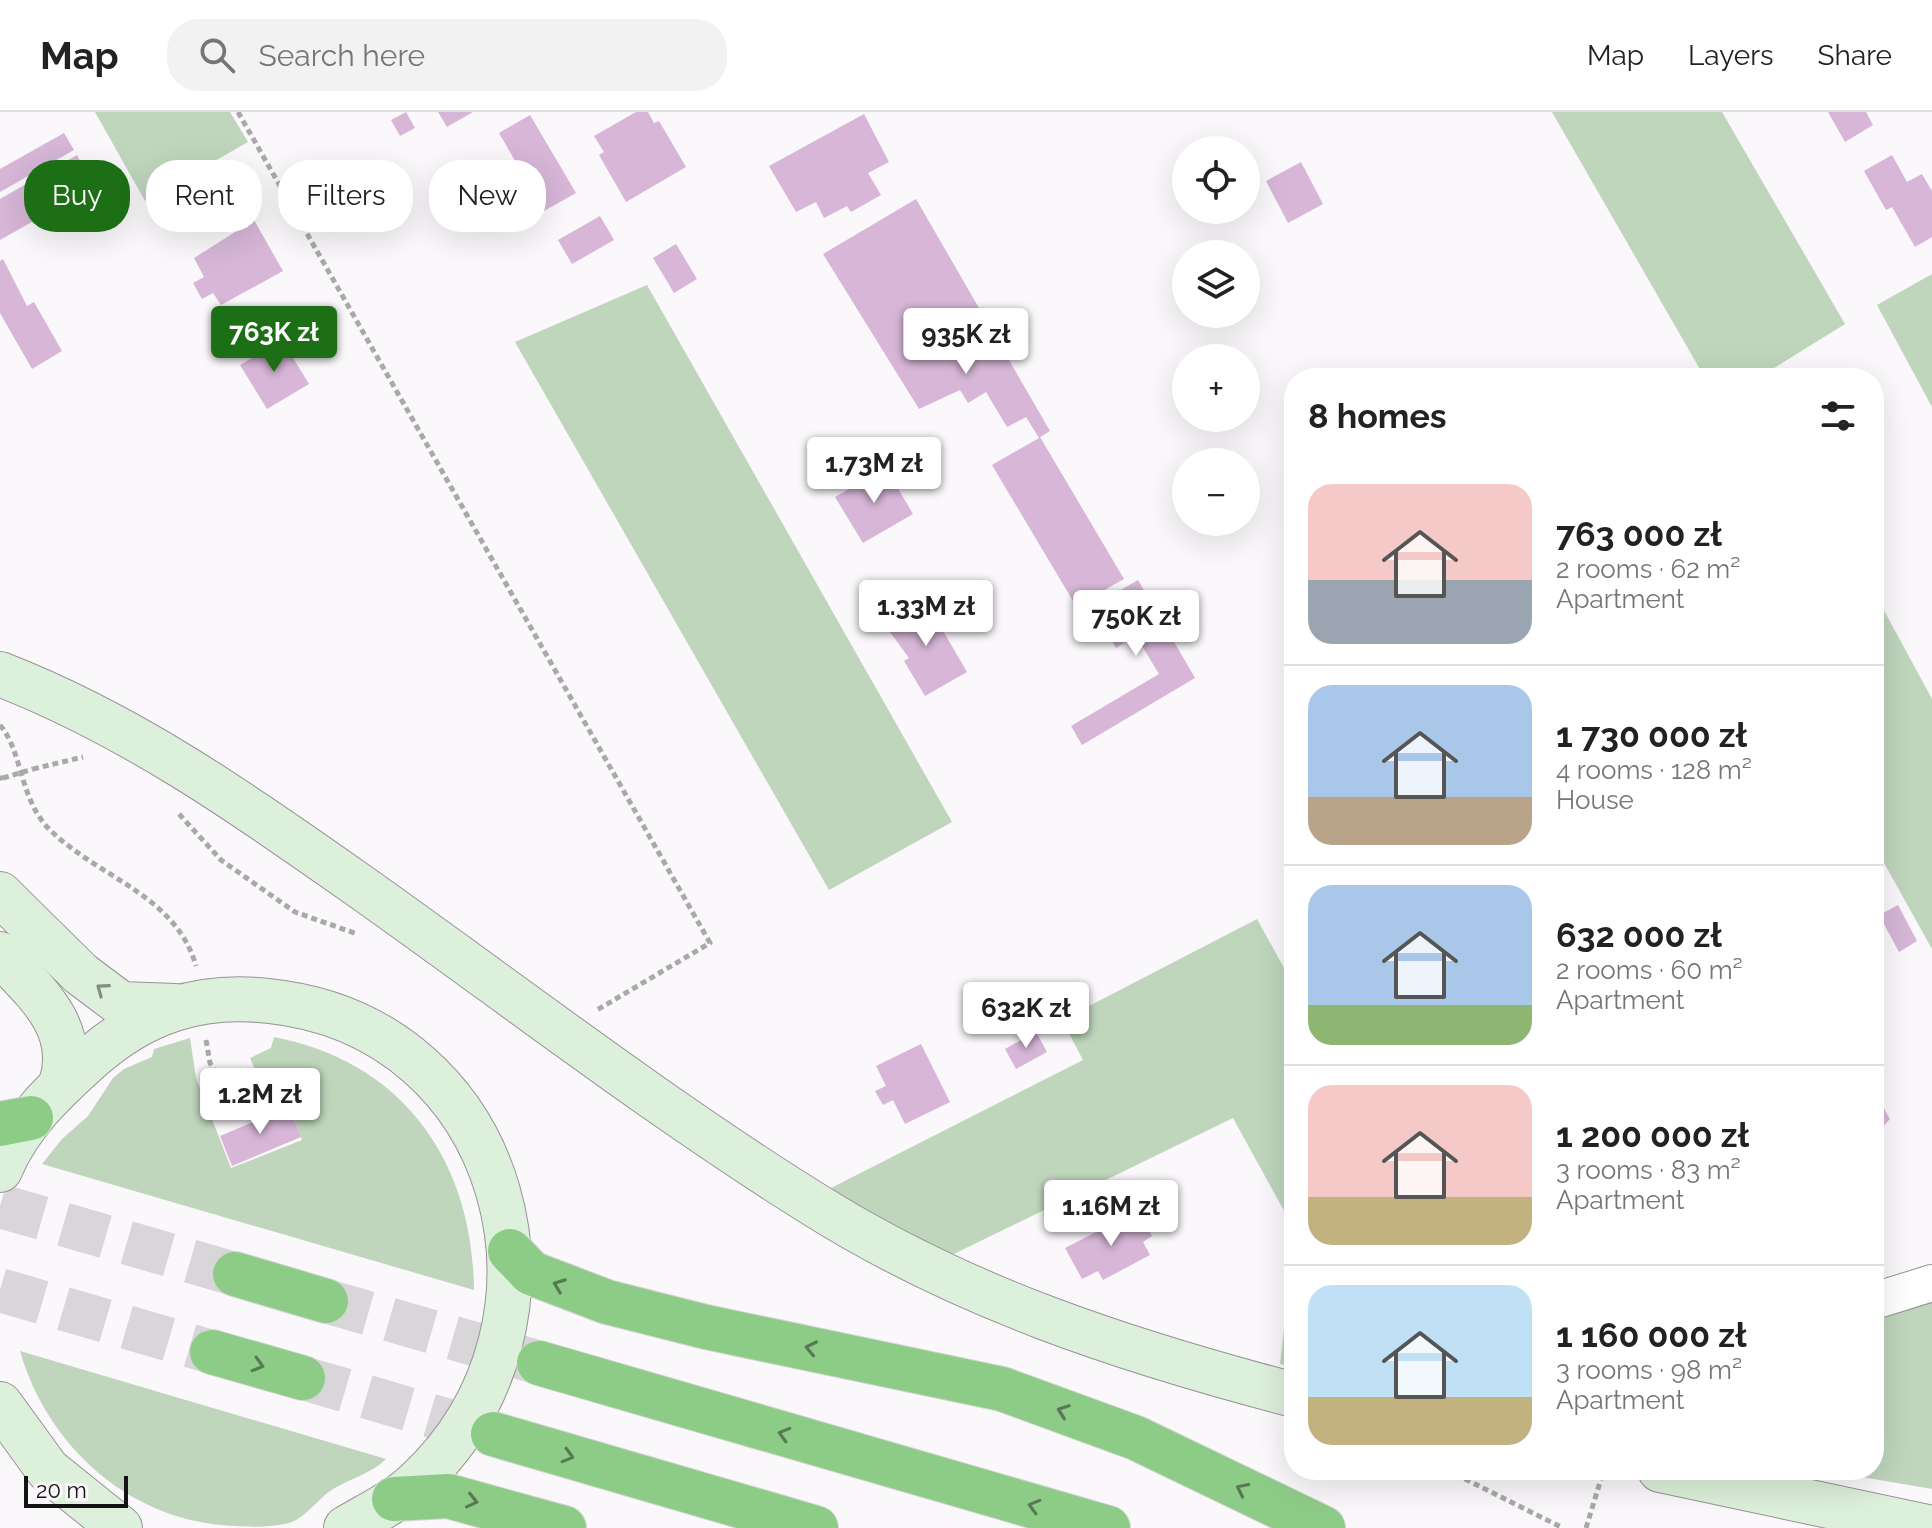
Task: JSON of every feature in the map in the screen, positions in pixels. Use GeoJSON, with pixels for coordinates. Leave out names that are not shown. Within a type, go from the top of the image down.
{"type":"FeatureCollection","features":[{"type":"Feature","properties":{"kind":"highway"},"geometry":{"type":"LineString","coordinates":[[510,1251],[531,1273],[607,1302],[706,1327],[1002,1389],[1136,1438],[1323,1528]]}},
{"type":"Feature","properties":{"kind":"highway"},"geometry":{"type":"LineString","coordinates":[[235,1274],[326,1301]]}},
{"type":"Feature","properties":{"kind":"highway"},"geometry":{"type":"LineString","coordinates":[[212,1352],[303,1378]]}},
{"type":"Feature","properties":{"kind":"highway"},"geometry":{"type":"LineString","coordinates":[[539,1363],[1108,1528]]}},
{"type":"Feature","properties":{"kind":"highway"},"geometry":{"type":"LineString","coordinates":[[493,1434],[816,1528]]}},
{"type":"Feature","properties":{"kind":"highway"},"geometry":{"type":"LineString","coordinates":[[394,1499],[448,1496],[564,1528]]}},
{"type":"Feature","properties":{"kind":"street"},"geometry":{"type":"LineString","coordinates":[[0,674],[58,696],[218,786],[698,1128],[817,1206],[912,1260],[963,1285],[1099,1340],[1284,1392]]}},
{"type":"Feature","properties":{"kind":"street"},"geometry":{"type":"LineString","coordinates":[[0,894],[81,974],[121,1004],[190,1021]]}},
{"type":"Feature","properties":{"kind":"street"},"geometry":{"type":"LineString","coordinates":[[0,954],[42,998],[59,1023],[68,1057],[61,1084]]}},
{"type":"Feature","properties":{"kind":"street"},"geometry":{"type":"LineString","coordinates":[[0,1170],[15,1121],[112,1040],[190,1021],[204,1000],[282,1002],[318,1009],[357,1024],[392,1045],[444,1091],[467,1122],[501,1195],[510,1251],[510,1301],[504,1333],[479,1400],[436,1463],[394,1499],[346,1528]]}},
{"type":"Feature","properties":{"kind":"street"},"geometry":{"type":"LineString","coordinates":[[1884,1298],[1932,1283]]}},
{"type":"Feature","properties":{"kind":"street"},"geometry":{"type":"LineString","coordinates":[[0,1404],[48,1470],[74,1495],[120,1528]]}},
{"type":"Feature","properties":{"kind":"street"},"geometry":{"type":"LineString","coordinates":[[1707,1480],[1932,1528]]}},
{"type":"Feature","properties":{"kind":"path"},"geometry":{"type":"LineString","coordinates":[[238,112],[710,943],[590,1015],[570,1036]]}},
{"type":"Feature","properties":{"kind":"path"},"geometry":{"type":"LineString","coordinates":[[0,725],[39,816],[51,831],[167,913],[185,937],[197,969]]}},
{"type":"Feature","properties":{"kind":"path"},"geometry":{"type":"LineString","coordinates":[[1,778],[67,759],[89,757]]}},
{"type":"Feature","properties":{"kind":"path"},"geometry":{"type":"LineString","coordinates":[[177,813],[221,860],[310,919]]}},
{"type":"Feature","properties":{"kind":"path"},"geometry":{"type":"LineString","coordinates":[[190,1021],[210,1063],[239,1110]]}},
{"type":"Feature","properties":{"kind":"path"},"geometry":{"type":"LineString","coordinates":[[1466,1480],[1563,1528]]}},
{"type":"Feature","properties":{"kind":"path"},"geometry":{"type":"LineString","coordinates":[[1586,1528],[1601,1480]]}},
{"type":"Feature","properties":{"kind":"green space"},"geometry":{"type":"Polygon","coordinates":[[[95,112],[230,112],[248,142],[217,160],[146,160],[145,201],[130,174],[130,160],[122,160],[95,112]]]}},
{"type":"Feature","properties":{"kind":"green space"},"geometry":{"type":"Polygon","coordinates":[[[1552,112],[1722,112],[1845,324],[1774,368],[1699,368],[1552,112]]]}},
{"type":"Feature","properties":{"kind":"green space"},"geometry":{"type":"Polygon","coordinates":[[[1932,274],[1932,407],[1877,305],[1932,274]]]}},
{"type":"Feature","properties":{"kind":"green space"},"geometry":{"type":"Polygon","coordinates":[[[647,285],[952,822],[829,890],[515,342],[647,285]]]}},
{"type":"Feature","properties":{"kind":"green space"},"geometry":{"type":"Polygon","coordinates":[[[1884,610],[1932,699],[1932,949],[1884,863],[1884,610]]]}},
{"type":"Feature","properties":{"kind":"green space"},"geometry":{"type":"Polygon","coordinates":[[[1257,919],[1284,968],[1284,1211],[1233,1118],[925,1268],[829,1189],[1083,1060],[1062,1020],[1257,919]]]}},
{"type":"Feature","properties":{"kind":"green space"},"geometry":{"type":"Polygon","coordinates":[[[274,1037],[320,1050],[360,1069],[394,1094],[422,1125],[445,1160],[461,1200],[470,1243],[474,1290],[42,1164],[62,1139],[88,1116],[113,1078],[124,1069],[152,1057],[154,1049],[190,1038],[196,1078],[231,1168],[302,1140],[289,1106],[273,1111],[250,1058],[271,1048],[274,1037]]]}},
{"type":"Feature","properties":{"kind":"green space"},"geometry":{"type":"Polygon","coordinates":[[[1932,1291],[1932,1489],[1879,1480],[1884,1480],[1884,1307],[1932,1291]]]}},
{"type":"Feature","properties":{"kind":"green space"},"geometry":{"type":"Polygon","coordinates":[[[1284,1328],[1284,1365],[1280,1364],[1284,1328]]]}},
{"type":"Feature","properties":{"kind":"green space"},"geometry":{"type":"Polygon","coordinates":[[[20,1351],[386,1459],[368,1472],[333,1489],[290,1523],[250,1527],[198,1522],[162,1511],[129,1495],[100,1474],[73,1448],[51,1419],[33,1386],[20,1351]]]}},
{"type":"Feature","properties":{"kind":"building"},"geometry":{"type":"Polygon","coordinates":[[[406,112],[415,128],[400,136],[391,120],[406,112]]]}},
{"type":"Feature","properties":{"kind":"building"},"geometry":{"type":"Polygon","coordinates":[[[438,112],[473,112],[447,127],[438,112]]]}},
{"type":"Feature","properties":{"kind":"building"},"geometry":{"type":"Polygon","coordinates":[[[636,112],[648,112],[654,123],[659,121],[686,167],[626,202],[599,155],[604,152],[594,136],[636,112]]]}},
{"type":"Feature","properties":{"kind":"building"},"geometry":{"type":"Polygon","coordinates":[[[1828,112],[1866,112],[1873,125],[1845,142],[1828,112]]]}},
{"type":"Feature","properties":{"kind":"building"},"geometry":{"type":"Polygon","coordinates":[[[864,114],[889,162],[868,173],[881,195],[851,212],[847,206],[824,218],[816,202],[796,212],[769,166],[864,114]]]}},
{"type":"Feature","properties":{"kind":"building"},"geometry":{"type":"Polygon","coordinates":[[[530,115],[576,193],[546,210],[546,160],[515,160],[499,133],[530,115]]]}},
{"type":"Feature","properties":{"kind":"building"},"geometry":{"type":"Polygon","coordinates":[[[64,133],[74,150],[56,160],[24,160],[24,178],[0,192],[0,169],[64,133]]]}},
{"type":"Feature","properties":{"kind":"building"},"geometry":{"type":"Polygon","coordinates":[[[1892,155],[1907,182],[1922,174],[1932,191],[1932,237],[1915,247],[1892,207],[1886,210],[1864,171],[1892,155]]]}},
{"type":"Feature","properties":{"kind":"building"},"geometry":{"type":"Polygon","coordinates":[[[1301,162],[1323,204],[1288,223],[1266,181],[1301,162]]]}},
{"type":"Feature","properties":{"kind":"building"},"geometry":{"type":"Polygon","coordinates":[[[24,185],[24,226],[0,240],[0,199],[24,185]]]}},
{"type":"Feature","properties":{"kind":"building"},"geometry":{"type":"Polygon","coordinates":[[[916,199],[1050,431],[1040,437],[1124,579],[1076,606],[992,465],[1039,438],[1026,417],[1007,427],[986,392],[968,403],[960,390],[919,409],[823,254],[916,199]]]}},
{"type":"Feature","properties":{"kind":"building"},"geometry":{"type":"Polygon","coordinates":[[[600,216],[614,240],[572,264],[558,240],[600,216]]]}},
{"type":"Feature","properties":{"kind":"building"},"geometry":{"type":"Polygon","coordinates":[[[235,232],[261,232],[283,271],[221,305],[213,293],[202,299],[193,283],[204,277],[194,258],[235,232]]]}},
{"type":"Feature","properties":{"kind":"building"},"geometry":{"type":"Polygon","coordinates":[[[676,244],[697,279],[674,293],[653,258],[676,244]]]}},
{"type":"Feature","properties":{"kind":"building"},"geometry":{"type":"Polygon","coordinates":[[[3,259],[27,306],[34,302],[62,351],[32,369],[0,313],[0,261],[3,259]]]}},
{"type":"Feature","properties":{"kind":"building"},"geometry":{"type":"Polygon","coordinates":[[[282,340],[309,384],[267,409],[240,365],[282,340]]]}},
{"type":"Feature","properties":{"kind":"building"},"geometry":{"type":"Polygon","coordinates":[[[886,468],[913,514],[863,543],[835,497],[886,468]]]}},
{"type":"Feature","properties":{"kind":"building"},"geometry":{"type":"Polygon","coordinates":[[[1138,580],[1195,678],[1082,745],[1071,726],[1159,674],[1136,636],[1116,648],[1092,607],[1138,580]]]}},
{"type":"Feature","properties":{"kind":"building"},"geometry":{"type":"Polygon","coordinates":[[[925,600],[967,672],[925,696],[904,661],[909,658],[884,624],[925,600]]]}},
{"type":"Feature","properties":{"kind":"building"},"geometry":{"type":"Polygon","coordinates":[[[1898,905],[1917,941],[1899,952],[1884,924],[1884,912],[1898,905]]]}},
{"type":"Feature","properties":{"kind":"building"},"geometry":{"type":"Polygon","coordinates":[[[1036,1032],[1047,1052],[1016,1069],[1005,1049],[1036,1032]]]}},
{"type":"Feature","properties":{"kind":"building"},"geometry":{"type":"Polygon","coordinates":[[[921,1044],[950,1102],[905,1124],[893,1100],[883,1105],[875,1091],[886,1086],[876,1066],[921,1044]]]}},
{"type":"Feature","properties":{"kind":"building"},"geometry":{"type":"Polygon","coordinates":[[[289,1107],[301,1137],[232,1166],[220,1136],[289,1107]]]}},
{"type":"Feature","properties":{"kind":"building"},"geometry":{"type":"Polygon","coordinates":[[[1884,1108],[1890,1119],[1884,1125],[1884,1108]]]}},
{"type":"Feature","properties":{"kind":"building"},"geometry":{"type":"Polygon","coordinates":[[[1129,1215],[1132,1220],[1142,1216],[1152,1236],[1143,1242],[1150,1255],[1103,1280],[1098,1271],[1082,1279],[1065,1248],[1129,1215]]]}},
{"type":"Feature","properties":{"kind":"tunnel"},"geometry":{"type":"LineString","coordinates":[[0,1206],[235,1274]]}},
{"type":"Feature","properties":{"kind":"tunnel"},"geometry":{"type":"LineString","coordinates":[[0,1290],[212,1352]]}},
{"type":"Feature","properties":{"kind":"tunnel"},"geometry":{"type":"LineString","coordinates":[[326,1301],[533,1361]]}},
{"type":"Feature","properties":{"kind":"tunnel"},"geometry":{"type":"LineString","coordinates":[[303,1378],[493,1434]]}}]}
